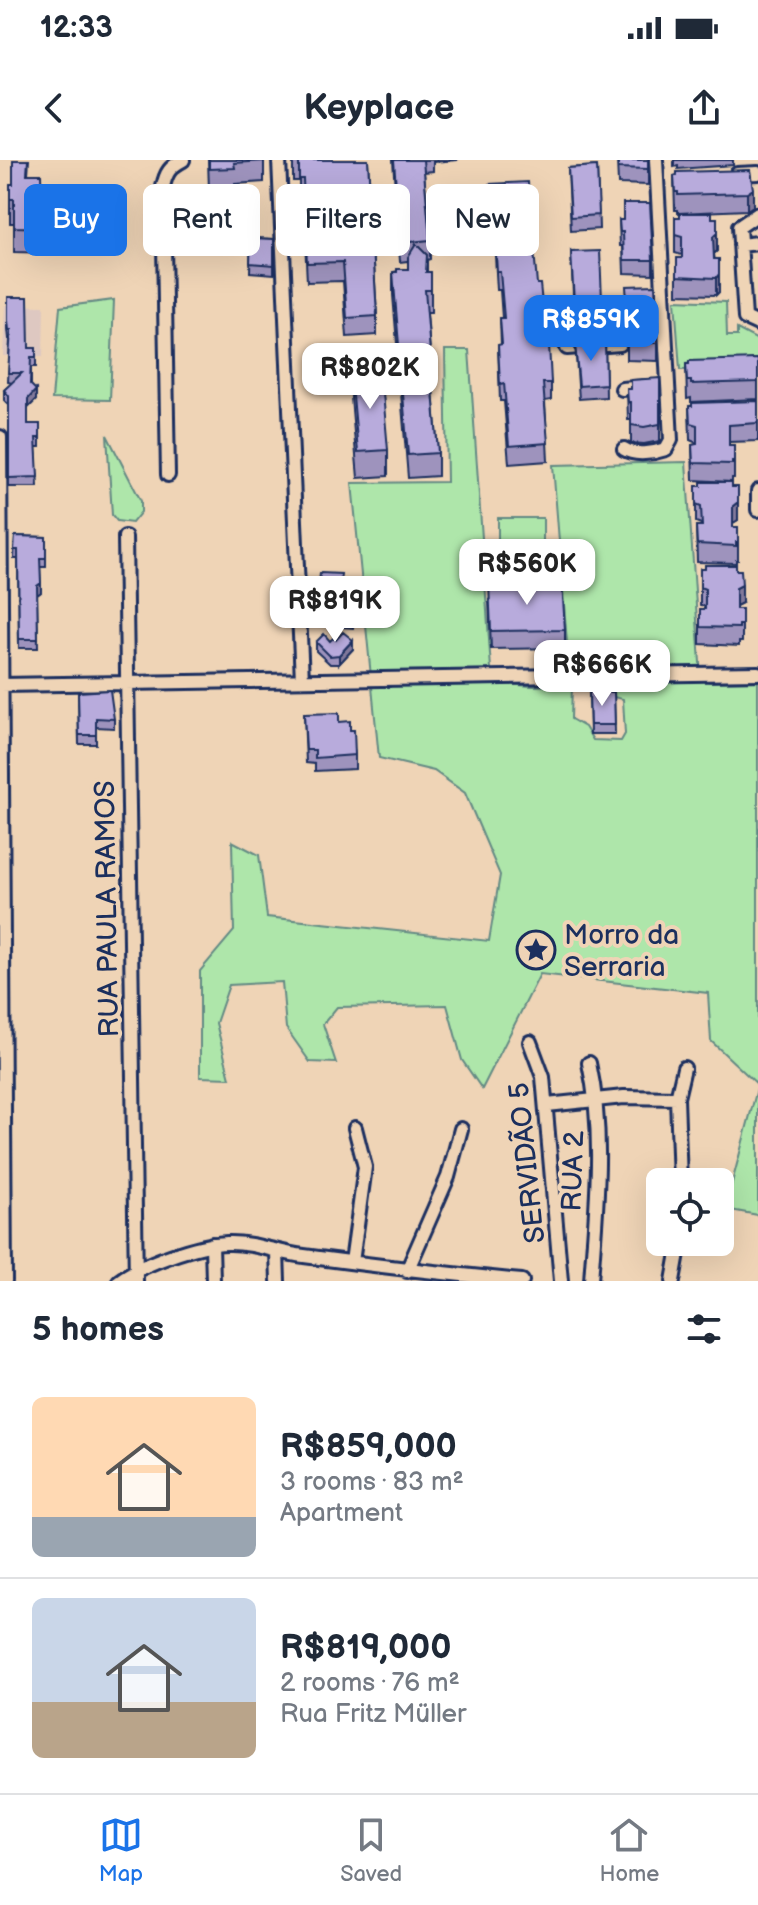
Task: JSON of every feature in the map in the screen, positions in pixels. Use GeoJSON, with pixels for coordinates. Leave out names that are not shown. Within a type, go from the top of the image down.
{"type":"FeatureCollection","features":[{"type":"Feature","properties":{"kind":"street"},"geometry":{"type":"LineString","coordinates":[[168,475],[163,187],[165,174],[183,160]]}},
{"type":"Feature","properties":{"kind":"street"},"geometry":{"type":"LineString","coordinates":[[279,160],[302,680]]}},
{"type":"Feature","properties":{"kind":"street"},"geometry":{"type":"LineString","coordinates":[[624,449],[631,453],[649,452],[666,449],[670,445],[670,386],[656,160]]}},
{"type":"Feature","properties":{"kind":"street"},"geometry":{"type":"LineString","coordinates":[[730,174],[758,173]]}},
{"type":"Feature","properties":{"kind":"street"},"geometry":{"type":"LineString","coordinates":[[758,214],[739,227],[745,318],[758,324]]}},
{"type":"Feature","properties":{"kind":"street"},"geometry":{"type":"LineString","coordinates":[[740,245],[758,243]]}},
{"type":"Feature","properties":{"kind":"street"},"geometry":{"type":"LineString","coordinates":[[742,282],[758,281]]}},
{"type":"Feature","properties":{"kind":"street"},"geometry":{"type":"LineString","coordinates":[[567,348],[620,344]]}},
{"type":"Feature","properties":{"kind":"street"},"geometry":{"type":"LineString","coordinates":[[622,389],[670,386]]}},
{"type":"Feature","properties":{"kind":"street"},"geometry":{"type":"LineString","coordinates":[[0,437],[5,1281]]}},
{"type":"Feature","properties":{"kind":"street"},"geometry":{"type":"LineString","coordinates":[[758,491],[758,510]]}},
{"type":"Feature","properties":{"kind":"street","name":"RUA PAULA RAMOS"},"geometry":{"type":"LineString","coordinates":[[125,537],[136,1275]]}},
{"type":"Feature","properties":{"kind":"street"},"geometry":{"type":"LineString","coordinates":[[1,685],[758,673]]}},
{"type":"Feature","properties":{"kind":"street","name":"SERVIDÃO 5"},"geometry":{"type":"LineString","coordinates":[[530,1042],[543,1077],[547,1105],[561,1281]]}},
{"type":"Feature","properties":{"kind":"street","name":"RUA 2"},"geometry":{"type":"LineString","coordinates":[[589,1063],[597,1099],[598,1167],[591,1281]]}},
{"type":"Feature","properties":{"kind":"street"},"geometry":{"type":"LineString","coordinates":[[680,1168],[677,1098],[684,1068]]}},
{"type":"Feature","properties":{"kind":"street"},"geometry":{"type":"LineString","coordinates":[[547,1105],[646,1095],[677,1098]]}},
{"type":"Feature","properties":{"kind":"street"},"geometry":{"type":"LineString","coordinates":[[352,1262],[365,1167],[355,1128]]}},
{"type":"Feature","properties":{"kind":"street"},"geometry":{"type":"LineString","coordinates":[[407,1271],[448,1177],[461,1129]]}},
{"type":"Feature","properties":{"kind":"street"},"geometry":{"type":"LineString","coordinates":[[119,1281],[212,1244],[243,1243],[277,1252],[352,1262],[391,1274],[407,1271],[522,1281]]}},
{"type":"Feature","properties":{"kind":"street"},"geometry":{"type":"LineString","coordinates":[[212,1244],[213,1281]]}},
{"type":"Feature","properties":{"kind":"street"},"geometry":{"type":"LineString","coordinates":[[277,1252],[278,1281]]}},
{"type":"Feature","properties":{"kind":"street"},"geometry":{"type":"LineString","coordinates":[[673,1281],[677,1256]]}},
{"type":"Feature","properties":{"kind":"shaded area"},"geometry":{"type":"Polygon","coordinates":[[[5,305],[44,306],[43,357],[3,356],[5,305]]]}},
{"type":"Feature","properties":{"kind":"green space"},"geometry":{"type":"Polygon","coordinates":[[[114,300],[110,400],[52,399],[60,307],[114,300]]]}},
{"type":"Feature","properties":{"kind":"green space"},"geometry":{"type":"Polygon","coordinates":[[[675,300],[726,302],[727,336],[737,336],[737,329],[758,340],[758,368],[680,370],[675,300]]]}},
{"type":"Feature","properties":{"kind":"green space"},"geometry":{"type":"Polygon","coordinates":[[[445,350],[469,350],[492,683],[572,685],[571,719],[585,727],[593,740],[621,741],[625,734],[623,699],[595,693],[592,684],[599,664],[585,664],[568,655],[553,465],[686,462],[701,677],[709,682],[758,681],[758,1085],[711,1041],[708,993],[540,974],[482,1089],[462,1060],[447,1005],[337,1007],[323,1024],[336,1063],[310,1062],[286,1028],[282,982],[229,985],[216,1023],[230,1078],[200,1077],[200,971],[234,931],[232,841],[259,855],[267,917],[489,941],[500,875],[465,793],[434,771],[379,758],[352,483],[447,482],[445,350]]]}},
{"type":"Feature","properties":{"kind":"green space"},"geometry":{"type":"Polygon","coordinates":[[[107,435],[141,501],[141,512],[132,523],[117,521],[112,515],[107,435]]]}},
{"type":"Feature","properties":{"kind":"green space"},"geometry":{"type":"Polygon","coordinates":[[[498,518],[543,518],[543,543],[498,543],[498,518]]]}},
{"type":"Feature","properties":{"kind":"green space"},"geometry":{"type":"Polygon","coordinates":[[[758,1085],[758,1215],[734,1211],[734,1175],[758,1085]]]}},
{"type":"Feature","properties":{"kind":"building"},"geometry":{"type":"Polygon","coordinates":[[[13,160],[28,160],[27,174],[41,174],[41,184],[24,184],[24,227],[14,227],[14,199],[10,199],[10,184],[13,184],[13,160]]]}},
{"type":"Feature","properties":{"kind":"building"},"geometry":{"type":"Polygon","coordinates":[[[209,160],[264,161],[234,163],[235,168],[209,169],[209,160]]]}},
{"type":"Feature","properties":{"kind":"building"},"geometry":{"type":"Polygon","coordinates":[[[368,160],[369,184],[303,184],[303,179],[299,179],[299,162],[293,162],[368,160]]]}},
{"type":"Feature","properties":{"kind":"building"},"geometry":{"type":"Polygon","coordinates":[[[394,160],[423,160],[426,240],[410,242],[410,184],[396,184],[394,160]]]}},
{"type":"Feature","properties":{"kind":"building"},"geometry":{"type":"Polygon","coordinates":[[[618,160],[648,160],[648,169],[618,168],[618,160]]]}},
{"type":"Feature","properties":{"kind":"building"},"geometry":{"type":"Polygon","coordinates":[[[597,166],[599,215],[571,217],[568,168],[597,166]]]}},
{"type":"Feature","properties":{"kind":"building"},"geometry":{"type":"Polygon","coordinates":[[[750,170],[753,189],[747,193],[678,195],[675,192],[674,176],[677,172],[750,170]]]}},
{"type":"Feature","properties":{"kind":"building"},"geometry":{"type":"Polygon","coordinates":[[[623,203],[650,203],[653,260],[624,260],[623,232],[620,232],[619,220],[623,220],[623,203]]]}},
{"type":"Feature","properties":{"kind":"building"},"geometry":{"type":"Polygon","coordinates":[[[680,213],[712,213],[712,218],[717,218],[717,233],[713,237],[714,259],[719,259],[716,278],[677,276],[677,258],[682,258],[682,237],[675,235],[675,217],[680,217],[680,213]]]}},
{"type":"Feature","properties":{"kind":"building"},"geometry":{"type":"Polygon","coordinates":[[[260,238],[274,239],[274,265],[250,263],[250,256],[260,256],[260,238]]]}},
{"type":"Feature","properties":{"kind":"building"},"geometry":{"type":"Polygon","coordinates":[[[416,244],[427,256],[426,272],[431,272],[431,290],[425,290],[438,453],[408,455],[393,272],[408,269],[410,254],[416,244]]]}},
{"type":"Feature","properties":{"kind":"building"},"geometry":{"type":"Polygon","coordinates":[[[600,251],[602,300],[574,302],[571,252],[600,251]]]}},
{"type":"Feature","properties":{"kind":"building"},"geometry":{"type":"Polygon","coordinates":[[[307,256],[374,256],[377,316],[347,318],[343,262],[307,263],[307,256]]]}},
{"type":"Feature","properties":{"kind":"building"},"geometry":{"type":"Polygon","coordinates":[[[496,256],[535,256],[542,304],[538,304],[541,344],[549,344],[551,383],[543,383],[548,443],[509,446],[504,383],[500,384],[498,345],[502,344],[500,318],[504,318],[500,272],[497,272],[496,256]]]}},
{"type":"Feature","properties":{"kind":"building"},"geometry":{"type":"Polygon","coordinates":[[[655,285],[658,343],[627,343],[629,325],[626,315],[623,315],[622,303],[627,302],[626,286],[655,285]]]}},
{"type":"Feature","properties":{"kind":"building"},"geometry":{"type":"Polygon","coordinates":[[[8,297],[28,297],[29,348],[36,348],[36,357],[31,357],[30,384],[36,390],[28,399],[28,424],[40,424],[40,438],[36,438],[38,477],[9,478],[9,396],[4,390],[22,373],[8,373],[11,330],[8,297]]]}},
{"type":"Feature","properties":{"kind":"building"},"geometry":{"type":"Polygon","coordinates":[[[605,341],[606,384],[579,386],[575,343],[605,341]]]}},
{"type":"Feature","properties":{"kind":"building"},"geometry":{"type":"Polygon","coordinates":[[[758,359],[758,382],[691,384],[687,381],[686,364],[689,361],[758,359]]]}},
{"type":"Feature","properties":{"kind":"building"},"geometry":{"type":"Polygon","coordinates":[[[381,370],[388,450],[358,452],[351,373],[381,370]]]}},
{"type":"Feature","properties":{"kind":"building"},"geometry":{"type":"Polygon","coordinates":[[[660,378],[660,424],[644,427],[631,425],[631,402],[628,402],[627,389],[631,389],[631,380],[660,378]]]}},
{"type":"Feature","properties":{"kind":"building"},"geometry":{"type":"Polygon","coordinates":[[[758,401],[758,423],[729,425],[729,445],[734,445],[732,464],[693,463],[692,445],[697,444],[697,425],[690,423],[689,406],[692,403],[758,401]]]}},
{"type":"Feature","properties":{"kind":"building"},"geometry":{"type":"Polygon","coordinates":[[[701,482],[732,482],[732,487],[738,487],[738,502],[733,506],[733,527],[738,527],[736,546],[697,544],[696,526],[702,526],[701,506],[696,504],[696,486],[701,486],[701,482]]]}},
{"type":"Feature","properties":{"kind":"building"},"geometry":{"type":"Polygon","coordinates":[[[15,536],[46,537],[46,558],[40,558],[41,583],[37,586],[38,639],[19,639],[18,550],[14,550],[15,536]]]}},
{"type":"Feature","properties":{"kind":"building"},"geometry":{"type":"Polygon","coordinates":[[[498,561],[506,561],[511,571],[505,578],[495,574],[494,566],[498,561]]]}},
{"type":"Feature","properties":{"kind":"building"},"geometry":{"type":"Polygon","coordinates":[[[705,565],[736,565],[736,570],[741,570],[742,585],[736,588],[736,609],[742,609],[742,625],[739,628],[700,627],[700,609],[705,609],[705,589],[700,587],[700,569],[705,569],[705,565]]]}},
{"type":"Feature","properties":{"kind":"building"},"geometry":{"type":"Polygon","coordinates":[[[320,573],[341,574],[339,597],[347,597],[346,606],[354,607],[353,619],[316,616],[320,573]]]}},
{"type":"Feature","properties":{"kind":"building"},"geometry":{"type":"Polygon","coordinates":[[[562,582],[565,630],[491,631],[489,583],[562,582]]]}},
{"type":"Feature","properties":{"kind":"building"},"geometry":{"type":"Polygon","coordinates":[[[343,632],[353,640],[339,655],[330,656],[316,642],[324,634],[330,641],[333,638],[336,640],[343,632]]]}},
{"type":"Feature","properties":{"kind":"building"},"geometry":{"type":"Polygon","coordinates":[[[110,690],[114,719],[96,718],[96,735],[79,735],[78,692],[110,690]]]}},
{"type":"Feature","properties":{"kind":"building"},"geometry":{"type":"Polygon","coordinates":[[[589,692],[614,692],[615,725],[590,725],[589,692]]]}},
{"type":"Feature","properties":{"kind":"building"},"geometry":{"type":"Polygon","coordinates":[[[339,713],[339,722],[350,721],[350,730],[354,730],[355,755],[315,758],[315,750],[306,750],[304,714],[339,713]]]}},
{"type":"Feature","properties":{"kind":"place","name":"Morro da Serraria"},"geometry":{"type":"Point","coordinates":[536,950]}}]}
